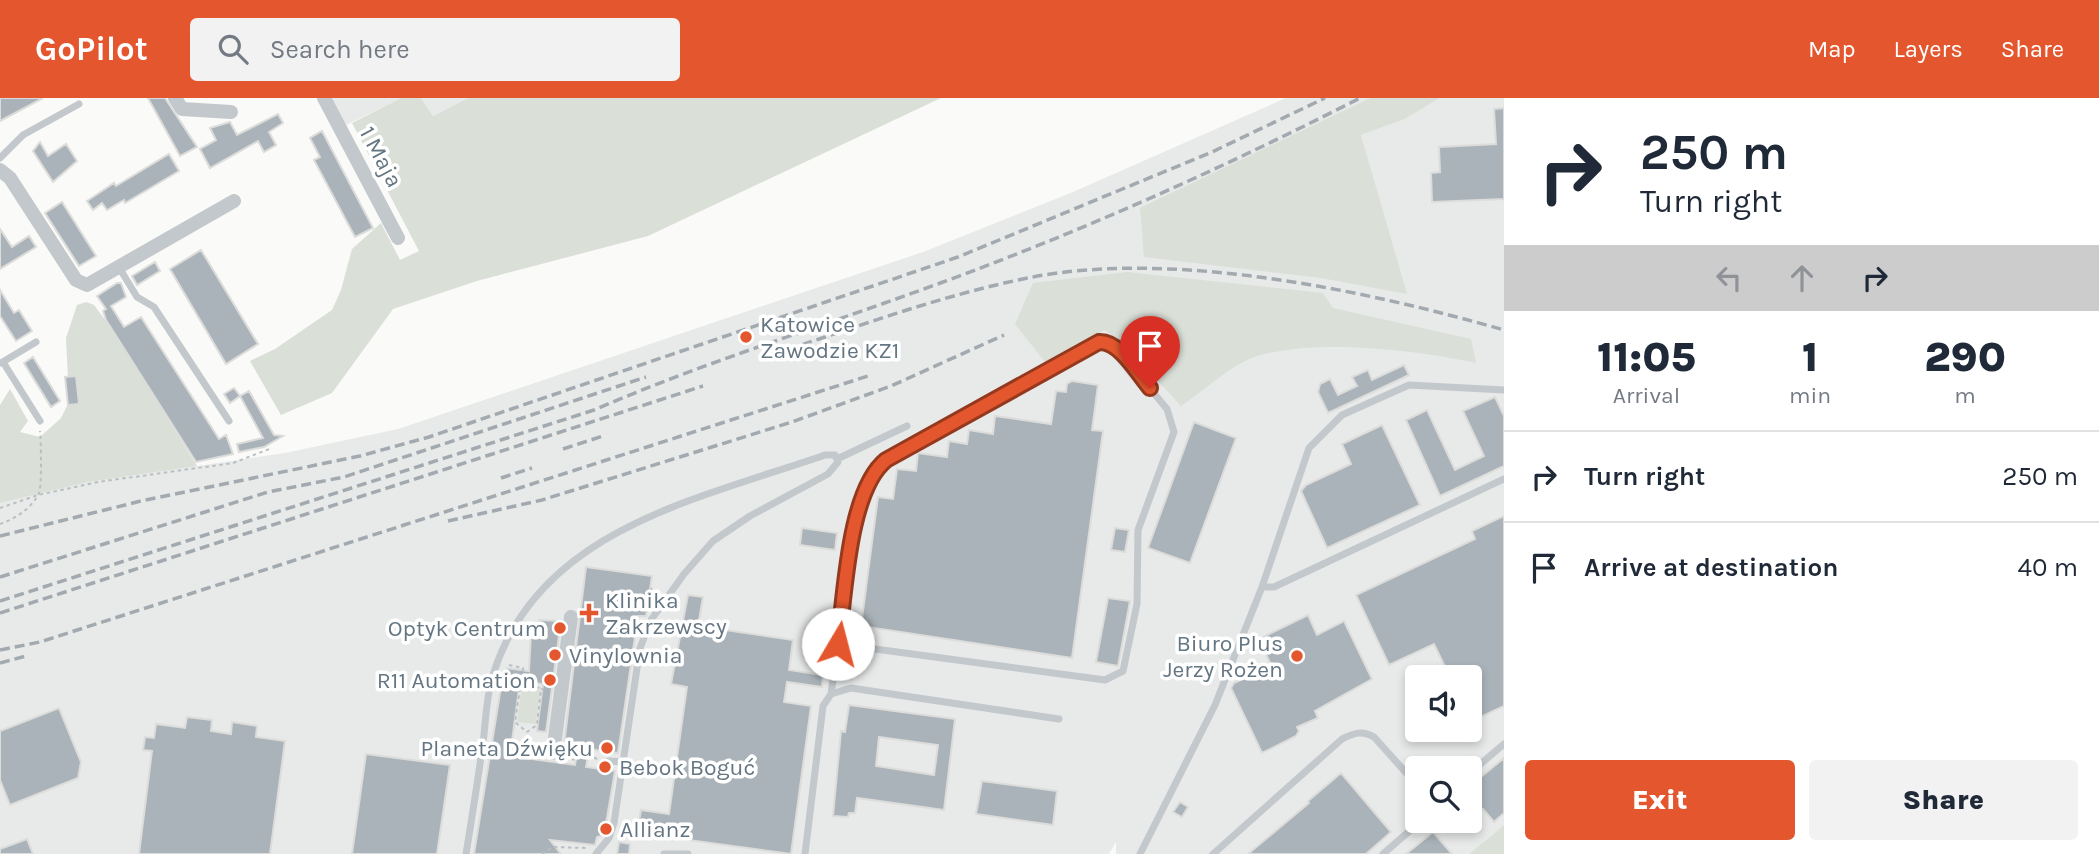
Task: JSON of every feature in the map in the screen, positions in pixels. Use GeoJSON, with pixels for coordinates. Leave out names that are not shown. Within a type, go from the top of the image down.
{"type":"FeatureCollection","features":[{"type":"Feature","properties":{"kind":"street"},"geometry":{"type":"LineString","coordinates":[[175,98],[182,109],[231,112]]}},
{"type":"Feature","properties":{"kind":"street","name":"1 Maja"},"geometry":{"type":"LineString","coordinates":[[324,98],[398,238]]}},
{"type":"Feature","properties":{"kind":"street"},"geometry":{"type":"LineString","coordinates":[[0,170],[10,178],[76,280],[87,285],[120,269],[234,201]]}},
{"type":"Feature","properties":{"kind":"street"},"geometry":{"type":"LineString","coordinates":[[554,753],[571,617]]}},
{"type":"Feature","properties":{"kind":"lane"},"geometry":{"type":"LineString","coordinates":[[0,158],[23,135],[79,104]]}},
{"type":"Feature","properties":{"kind":"lane"},"geometry":{"type":"LineString","coordinates":[[120,269],[137,297],[154,307],[229,421]]}},
{"type":"Feature","properties":{"kind":"lane"},"geometry":{"type":"LineString","coordinates":[[36,342],[1,363],[40,421]]}},
{"type":"Feature","properties":{"kind":"lane"},"geometry":{"type":"LineString","coordinates":[[804,854],[823,706],[831,694],[838,644],[857,512],[880,464],[1088,345],[1107,342],[1117,349],[1167,409],[1174,432],[1139,530],[1137,604],[1123,671],[1105,680],[838,644]]}},
{"type":"Feature","properties":{"kind":"lane"},"geometry":{"type":"LineString","coordinates":[[1140,854],[1215,705],[1262,587],[1309,449],[1342,415],[1409,384],[1504,390]]}},
{"type":"Feature","properties":{"kind":"lane"},"geometry":{"type":"LineString","coordinates":[[837,458],[907,426]]}},
{"type":"Feature","properties":{"kind":"lane"},"geometry":{"type":"LineString","coordinates":[[466,854],[491,679],[512,631],[536,596],[586,550],[629,525],[831,454],[837,458]]}},
{"type":"Feature","properties":{"kind":"lane"},"geometry":{"type":"LineString","coordinates":[[595,851],[609,838],[614,823],[640,648],[663,603],[713,541],[750,516],[828,474],[836,467],[837,458]]}},
{"type":"Feature","properties":{"kind":"lane"},"geometry":{"type":"LineString","coordinates":[[1262,587],[1274,587],[1504,479]]}},
{"type":"Feature","properties":{"kind":"lane"},"geometry":{"type":"LineString","coordinates":[[831,694],[851,688],[1059,719]]}},
{"type":"Feature","properties":{"kind":"lane"},"geometry":{"type":"LineString","coordinates":[[1213,854],[1342,739],[1355,732],[1366,732],[1374,737],[1405,772]]}},
{"type":"Feature","properties":{"kind":"lane"},"geometry":{"type":"LineString","coordinates":[[1482,763],[1504,744]]}},
{"type":"Feature","properties":{"kind":"lane"},"geometry":{"type":"LineString","coordinates":[[609,761],[623,762]]}},
{"type":"Feature","properties":{"kind":"lane"},"geometry":{"type":"LineString","coordinates":[[1383,854],[1407,833]]}},
{"type":"Feature","properties":{"kind":"lane"},"geometry":{"type":"LineString","coordinates":[[664,854],[688,854]]}},
{"type":"Feature","properties":{"kind":"path"},"geometry":{"type":"LineString","coordinates":[[0,524],[23,512],[38,495],[42,448],[40,421]]}},
{"type":"Feature","properties":{"kind":"path"},"geometry":{"type":"LineString","coordinates":[[0,508],[38,495],[149,474],[233,463],[272,448]]}},
{"type":"Feature","properties":{"kind":"path"},"geometry":{"type":"LineString","coordinates":[[523,668],[515,722],[527,732]]}},
{"type":"Feature","properties":{"kind":"path"},"geometry":{"type":"LineString","coordinates":[[521,684],[542,686],[537,725],[527,732]]}},
{"type":"Feature","properties":{"kind":"path"},"geometry":{"type":"LineString","coordinates":[[541,689],[561,692]]}},
{"type":"Feature","properties":{"kind":"path"},"geometry":{"type":"LineString","coordinates":[[527,732],[526,746],[531,751],[554,753]]}},
{"type":"Feature","properties":{"kind":"path"},"geometry":{"type":"LineString","coordinates":[[569,756],[577,753]]}},
{"type":"Feature","properties":{"kind":"path"},"geometry":{"type":"LineString","coordinates":[[588,754],[593,759],[609,761]]}},
{"type":"Feature","properties":{"kind":"path"},"geometry":{"type":"LineString","coordinates":[[587,763],[593,759]]}},
{"type":"Feature","properties":{"kind":"path"},"geometry":{"type":"LineString","coordinates":[[542,854],[553,847],[595,851]]}},
{"type":"Feature","properties":{"kind":"shaded area"},"geometry":{"type":"Polygon","coordinates":[[[329,98],[401,98],[344,126],[329,98]]]}},
{"type":"Feature","properties":{"kind":"shaded area"},"geometry":{"type":"Polygon","coordinates":[[[401,98],[421,98],[433,116],[468,98],[941,98],[648,236],[477,281],[393,309],[332,393],[281,415],[250,361],[275,349],[332,310],[341,290],[352,249],[381,223],[400,260],[419,251],[352,123],[401,98]]]}},
{"type":"Feature","properties":{"kind":"shaded area"},"geometry":{"type":"Polygon","coordinates":[[[421,98],[468,98],[433,116],[421,98]]]}},
{"type":"Feature","properties":{"kind":"shaded area"},"geometry":{"type":"Polygon","coordinates":[[[1286,98],[1370,98],[1182,188],[1198,241],[1406,294],[1361,135],[1405,119],[1440,98],[1504,98],[1504,825],[1469,854],[1116,854],[1116,842],[1109,854],[0,854],[0,503],[89,482],[285,453],[398,429],[923,252],[1073,192],[1286,98]]]}},
{"type":"Feature","properties":{"kind":"shaded area"},"geometry":{"type":"Polygon","coordinates":[[[1370,98],[1440,98],[1405,119],[1361,135],[1407,294],[1321,278],[1144,257],[1140,208],[1370,98]]]}},
{"type":"Feature","properties":{"kind":"shaded area"},"geometry":{"type":"Polygon","coordinates":[[[1127,272],[1323,293],[1333,308],[1471,339],[1476,363],[1393,350],[1360,348],[1328,347],[1270,353],[1238,365],[1181,406],[1127,347],[1105,330],[1045,362],[1015,324],[1033,283],[1127,272]]]}},
{"type":"Feature","properties":{"kind":"shaded area"},"geometry":{"type":"Polygon","coordinates":[[[86,302],[94,305],[115,333],[197,466],[89,482],[0,503],[0,405],[10,389],[28,421],[20,432],[40,437],[61,418],[69,402],[66,338],[77,305],[86,302]]]}},
{"type":"Feature","properties":{"kind":"shaded area"},"geometry":{"type":"Polygon","coordinates":[[[522,684],[541,687],[536,724],[517,722],[522,684]]]}},
{"type":"Feature","properties":{"kind":"shaded area"},"geometry":{"type":"Polygon","coordinates":[[[1504,825],[1504,854],[1469,854],[1504,825]]]}},
{"type":"Feature","properties":{"kind":"building"},"geometry":{"type":"Polygon","coordinates":[[[0,98],[43,98],[0,121],[0,98]]]}},
{"type":"Feature","properties":{"kind":"building"},"geometry":{"type":"Polygon","coordinates":[[[148,98],[165,98],[197,147],[180,156],[148,98]]]}},
{"type":"Feature","properties":{"kind":"building"},"geometry":{"type":"Polygon","coordinates":[[[1504,108],[1504,199],[1432,202],[1431,173],[1440,172],[1439,147],[1496,144],[1494,109],[1504,108]]]}},
{"type":"Feature","properties":{"kind":"building"},"geometry":{"type":"Polygon","coordinates":[[[278,114],[283,123],[269,132],[276,145],[264,152],[258,141],[210,168],[200,149],[216,140],[210,128],[230,122],[237,135],[278,114]]]}},
{"type":"Feature","properties":{"kind":"building"},"geometry":{"type":"Polygon","coordinates":[[[322,131],[373,228],[355,237],[314,160],[320,157],[310,138],[322,131]]]}},
{"type":"Feature","properties":{"kind":"building"},"geometry":{"type":"Polygon","coordinates":[[[40,142],[48,156],[66,144],[77,161],[53,182],[33,151],[40,142]]]}},
{"type":"Feature","properties":{"kind":"building"},"geometry":{"type":"Polygon","coordinates":[[[169,154],[179,171],[125,203],[124,200],[107,210],[102,203],[93,210],[87,201],[114,183],[116,186],[169,154]]]}},
{"type":"Feature","properties":{"kind":"building"},"geometry":{"type":"Polygon","coordinates":[[[62,202],[96,256],[79,266],[45,213],[62,202]]]}},
{"type":"Feature","properties":{"kind":"building"},"geometry":{"type":"Polygon","coordinates":[[[0,229],[12,247],[29,236],[36,247],[0,269],[0,229]]]}},
{"type":"Feature","properties":{"kind":"building"},"geometry":{"type":"Polygon","coordinates":[[[201,250],[258,344],[226,364],[170,269],[201,250]]]}},
{"type":"Feature","properties":{"kind":"building"},"geometry":{"type":"Polygon","coordinates":[[[155,262],[160,271],[137,285],[132,276],[155,262]]]}},
{"type":"Feature","properties":{"kind":"building"},"geometry":{"type":"Polygon","coordinates":[[[121,283],[126,297],[111,306],[124,327],[141,317],[219,439],[226,435],[233,454],[196,462],[106,320],[103,311],[106,309],[97,296],[121,283]]]}},
{"type":"Feature","properties":{"kind":"building"},"geometry":{"type":"Polygon","coordinates":[[[0,290],[14,313],[19,310],[32,331],[16,341],[0,316],[0,290]]]}},
{"type":"Feature","properties":{"kind":"building"},"geometry":{"type":"Polygon","coordinates":[[[33,357],[60,401],[51,407],[24,363],[33,357]]]}},
{"type":"Feature","properties":{"kind":"building"},"geometry":{"type":"Polygon","coordinates":[[[1404,365],[1409,375],[1328,413],[1318,392],[1320,384],[1330,379],[1338,395],[1357,386],[1352,377],[1368,370],[1372,380],[1404,365]]]}},
{"type":"Feature","properties":{"kind":"building"},"geometry":{"type":"Polygon","coordinates":[[[76,376],[79,404],[68,405],[65,377],[76,376]]]}},
{"type":"Feature","properties":{"kind":"building"},"geometry":{"type":"Polygon","coordinates":[[[1072,381],[1098,385],[1092,430],[1103,431],[1072,658],[861,626],[878,497],[893,499],[897,469],[916,471],[918,453],[947,457],[949,441],[967,444],[969,430],[993,434],[995,416],[1051,424],[1056,391],[1066,392],[1067,384],[1072,381]]]}},
{"type":"Feature","properties":{"kind":"building"},"geometry":{"type":"Polygon","coordinates":[[[234,388],[240,396],[230,403],[224,394],[234,388]]]}},
{"type":"Feature","properties":{"kind":"building"},"geometry":{"type":"Polygon","coordinates":[[[249,391],[274,435],[283,436],[264,447],[239,452],[237,444],[263,438],[240,396],[249,391]]]}},
{"type":"Feature","properties":{"kind":"building"},"geometry":{"type":"Polygon","coordinates":[[[1495,397],[1504,416],[1504,466],[1440,496],[1406,420],[1427,410],[1455,470],[1484,456],[1463,411],[1495,397]]]}},
{"type":"Feature","properties":{"kind":"building"},"geometry":{"type":"Polygon","coordinates":[[[1194,422],[1236,438],[1190,563],[1148,548],[1194,422]]]}},
{"type":"Feature","properties":{"kind":"building"},"geometry":{"type":"Polygon","coordinates":[[[1382,425],[1420,505],[1327,548],[1301,491],[1306,485],[1351,464],[1342,444],[1382,425]]]}},
{"type":"Feature","properties":{"kind":"building"},"geometry":{"type":"Polygon","coordinates":[[[1504,516],[1504,706],[1482,716],[1482,665],[1444,665],[1434,644],[1389,665],[1356,595],[1475,539],[1472,531],[1504,516]]]}},
{"type":"Feature","properties":{"kind":"building"},"geometry":{"type":"Polygon","coordinates":[[[802,528],[837,533],[835,550],[800,545],[802,528]]]}},
{"type":"Feature","properties":{"kind":"building"},"geometry":{"type":"Polygon","coordinates":[[[1115,528],[1129,530],[1125,552],[1111,550],[1115,528]]]}},
{"type":"Feature","properties":{"kind":"building"},"geometry":{"type":"Polygon","coordinates":[[[586,567],[652,576],[646,616],[638,616],[618,753],[589,749],[586,767],[615,771],[604,835],[597,837],[595,845],[550,840],[561,854],[474,854],[502,681],[505,681],[507,668],[529,671],[531,633],[536,634],[539,620],[561,621],[546,732],[537,731],[543,684],[520,681],[510,756],[575,765],[578,747],[564,745],[586,567]]]}},
{"type":"Feature","properties":{"kind":"building"},"geometry":{"type":"Polygon","coordinates":[[[688,595],[703,597],[698,626],[793,640],[789,670],[823,675],[822,687],[787,682],[784,702],[811,706],[791,854],[637,833],[641,810],[669,814],[687,687],[671,684],[688,595]]]}},
{"type":"Feature","properties":{"kind":"building"},"geometry":{"type":"Polygon","coordinates":[[[1108,598],[1130,601],[1118,666],[1096,662],[1108,598]]]}},
{"type":"Feature","properties":{"kind":"building"},"geometry":{"type":"Polygon","coordinates":[[[1308,615],[1317,635],[1344,621],[1372,679],[1315,711],[1318,718],[1297,727],[1299,731],[1296,736],[1262,753],[1231,688],[1234,683],[1271,665],[1259,639],[1308,615]]]}},
{"type":"Feature","properties":{"kind":"building"},"geometry":{"type":"Polygon","coordinates":[[[849,705],[955,719],[944,810],[857,798],[855,813],[849,813],[848,817],[833,816],[841,731],[845,732],[849,705]],[[879,737],[876,766],[934,775],[938,745],[879,737]]]}},
{"type":"Feature","properties":{"kind":"building"},"geometry":{"type":"Polygon","coordinates":[[[59,708],[81,762],[78,778],[10,805],[0,780],[0,731],[59,708]]]}},
{"type":"Feature","properties":{"kind":"building"},"geometry":{"type":"Polygon","coordinates":[[[187,717],[212,720],[211,731],[231,734],[232,722],[257,726],[256,737],[285,741],[270,854],[139,854],[152,751],[143,750],[145,737],[154,738],[156,724],[185,728],[187,717]]]}},
{"type":"Feature","properties":{"kind":"building"},"geometry":{"type":"Polygon","coordinates":[[[366,754],[450,765],[437,854],[352,854],[366,754]]]}},
{"type":"Feature","properties":{"kind":"building"},"geometry":{"type":"Polygon","coordinates":[[[1504,758],[1504,813],[1494,822],[1482,810],[1482,776],[1504,758]]]}},
{"type":"Feature","properties":{"kind":"building"},"geometry":{"type":"Polygon","coordinates":[[[1341,773],[1391,832],[1366,854],[1248,854],[1309,803],[1308,801],[1341,773]]]}},
{"type":"Feature","properties":{"kind":"building"},"geometry":{"type":"Polygon","coordinates":[[[982,781],[1057,791],[1053,825],[976,814],[982,781]]]}},
{"type":"Feature","properties":{"kind":"building"},"geometry":{"type":"Polygon","coordinates":[[[1180,802],[1188,807],[1182,817],[1173,812],[1180,802]]]}},
{"type":"Feature","properties":{"kind":"building"},"geometry":{"type":"Polygon","coordinates":[[[1434,833],[1452,854],[1406,854],[1434,833]]]}},
{"type":"Feature","properties":{"kind":"building"},"geometry":{"type":"Polygon","coordinates":[[[27,839],[33,854],[0,854],[0,849],[27,839]]]}},
{"type":"Feature","properties":{"kind":"building"},"geometry":{"type":"Polygon","coordinates":[[[619,842],[630,844],[629,854],[617,854],[619,842]]]}},
{"type":"Feature","properties":{"kind":"railway"},"geometry":{"type":"LineString","coordinates":[[0,536],[141,501],[360,456],[429,437],[958,257],[1212,152],[1325,98]]}},
{"type":"Feature","properties":{"kind":"railway"},"geometry":{"type":"LineString","coordinates":[[0,601],[594,410],[723,359],[943,282],[1154,196],[1258,149],[1360,98]]}},
{"type":"Feature","properties":{"kind":"railway"},"geometry":{"type":"LineString","coordinates":[[774,354],[900,312],[996,285],[1084,270],[1143,268],[1204,271],[1330,288],[1504,330]]}},
{"type":"Feature","properties":{"kind":"railway"},"geometry":{"type":"LineString","coordinates":[[448,521],[542,500],[792,422],[891,386],[1004,335]]}},
{"type":"Feature","properties":{"kind":"railway"},"geometry":{"type":"LineString","coordinates":[[0,650],[40,642],[868,376]]}},
{"type":"Feature","properties":{"kind":"railway"},"geometry":{"type":"LineString","coordinates":[[0,577],[268,492],[344,477],[646,377]]}},
{"type":"Feature","properties":{"kind":"railway"},"geometry":{"type":"LineString","coordinates":[[0,613],[703,386]]}},
{"type":"Feature","properties":{"kind":"railway"},"geometry":{"type":"LineString","coordinates":[[563,449],[603,436]]}},
{"type":"Feature","properties":{"kind":"railway"},"geometry":{"type":"LineString","coordinates":[[501,478],[532,468]]}},
{"type":"Feature","properties":{"kind":"railway"},"geometry":{"type":"LineString","coordinates":[[0,663],[26,656]]}},
{"type":"Feature","properties":{"kind":"place","name":"Katowice Zawodzie KZ1"},"geometry":{"type":"Point","coordinates":[746,337]}},
{"type":"Feature","properties":{"kind":"place","name":"Klinika Zakrzewscy"},"geometry":{"type":"Point","coordinates":[589,613]}},
{"type":"Feature","properties":{"kind":"place","name":"Optyk Centrum"},"geometry":{"type":"Point","coordinates":[560,628]}},
{"type":"Feature","properties":{"kind":"place","name":"Vinylownia"},"geometry":{"type":"Point","coordinates":[555,655]}},
{"type":"Feature","properties":{"kind":"place","name":"Biuro Plus Jerzy Rożen"},"geometry":{"type":"Point","coordinates":[1297,656]}},
{"type":"Feature","properties":{"kind":"place","name":"R11 Automation"},"geometry":{"type":"Point","coordinates":[550,680]}},
{"type":"Feature","properties":{"kind":"place","name":"Planeta Dźwięku"},"geometry":{"type":"Point","coordinates":[607,748]}},
{"type":"Feature","properties":{"kind":"place","name":"Bebok Boguć"},"geometry":{"type":"Point","coordinates":[605,767]}},
{"type":"Feature","properties":{"kind":"place","name":"Allianz"},"geometry":{"type":"Point","coordinates":[606,829]}},
{"type":"Feature","properties":{"kind":"route"},"geometry":{"type":"LineString","coordinates":[[838,644],[857,512],[870,478],[880,464],[1088,345],[1099,342],[1112,344],[1150,388]]}}]}
